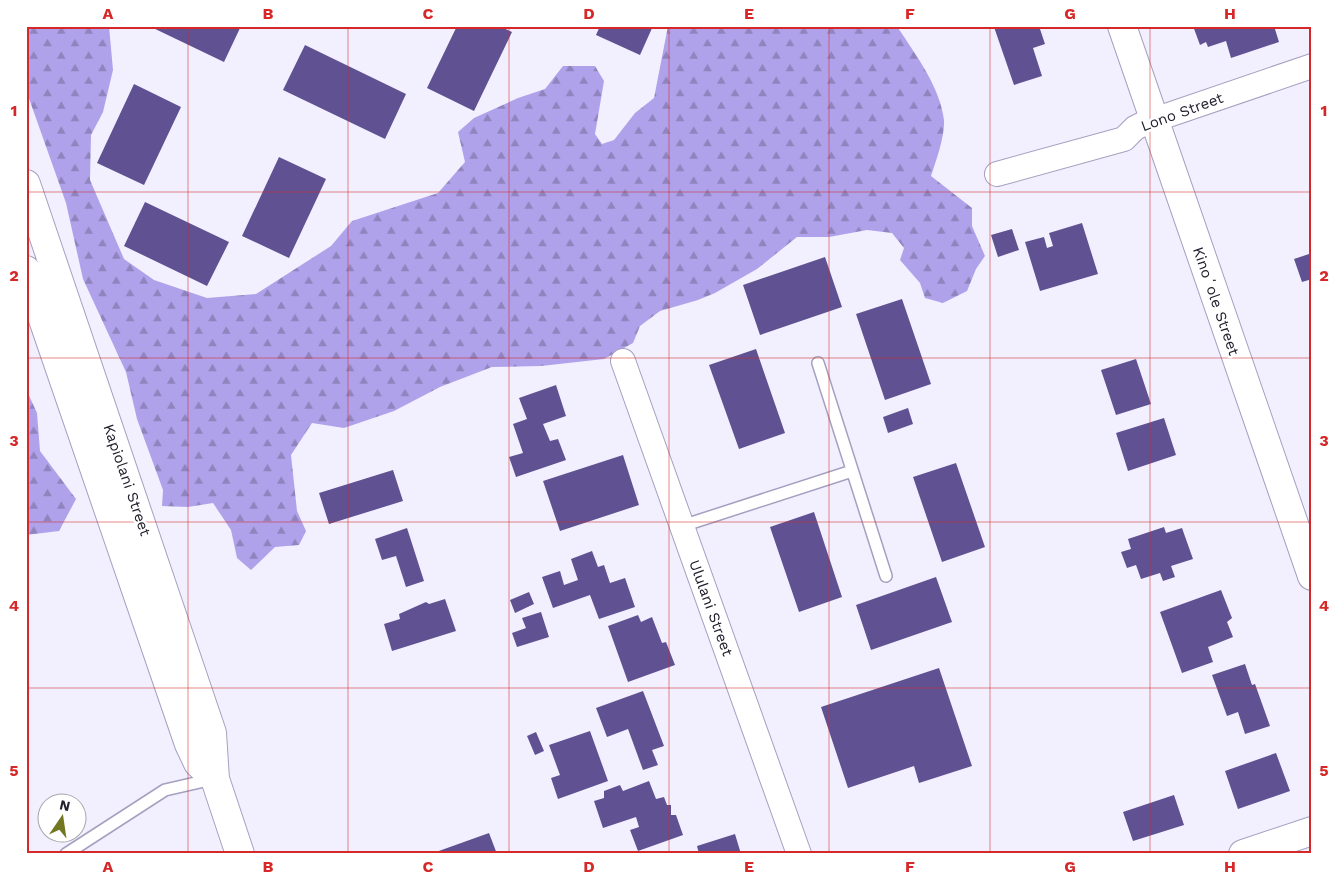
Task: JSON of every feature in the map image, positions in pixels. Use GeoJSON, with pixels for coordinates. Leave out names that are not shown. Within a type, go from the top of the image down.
{"type":"FeatureCollection","features":[{"type":"Feature","properties":{"kind":"street","name":"Kinoʻole Street"},"geometry":{"type":"LineString","coordinates":[[1122,26],[1312,576]]}},
{"type":"Feature","properties":{"kind":"street","name":"Lono Street"},"geometry":{"type":"LineString","coordinates":[[997,174],[1124,139],[1139,126],[1153,120],[1312,66]]}},
{"type":"Feature","properties":{"kind":"street","name":"Kapiolani Street"},"geometry":{"type":"LineString","coordinates":[[26,184],[212,733],[215,779],[240,854]]}},
{"type":"Feature","properties":{"kind":"street","name":"Kapiolani Street"},"geometry":{"type":"LineString","coordinates":[[26,270],[189,744],[198,763],[215,779]]}},
{"type":"Feature","properties":{"kind":"street","name":"Ululani Street"},"geometry":{"type":"LineString","coordinates":[[623,361],[799,854]]}},
{"type":"Feature","properties":{"kind":"street"},"geometry":{"type":"LineString","coordinates":[[1243,854],[1312,831]]}},
{"type":"Feature","properties":{"kind":"lane"},"geometry":{"type":"LineString","coordinates":[[818,364],[886,576]]}},
{"type":"Feature","properties":{"kind":"lane"},"geometry":{"type":"LineString","coordinates":[[682,526],[852,471]]}},
{"type":"Feature","properties":{"kind":"lane"},"geometry":{"type":"LineString","coordinates":[[66,854],[165,790],[215,779]]}},
{"type":"Feature","properties":{"kind":"green space"},"geometry":{"type":"Polygon","coordinates":[[[26,26],[109,26],[113,70],[103,112],[91,135],[90,180],[124,259],[154,280],[207,298],[256,294],[331,246],[352,221],[438,193],[465,162],[458,132],[474,118],[518,98],[545,89],[563,66],[595,66],[604,81],[595,134],[602,144],[614,140],[635,113],[654,98],[668,26],[899,26],[898,28],[932,84],[942,108],[944,120],[943,133],[931,176],[972,208],[972,226],[985,256],[976,269],[967,291],[943,303],[925,298],[920,283],[900,260],[904,248],[892,233],[867,230],[829,237],[797,237],[757,269],[715,293],[660,311],[640,326],[633,343],[604,359],[541,366],[492,367],[440,387],[394,411],[344,428],[312,423],[291,455],[297,511],[306,531],[299,545],[275,547],[251,570],[237,558],[231,530],[213,503],[188,507],[162,506],[163,490],[137,419],[126,372],[83,279],[66,203],[26,90],[26,26]]]}},
{"type":"Feature","properties":{"kind":"green space"},"geometry":{"type":"Polygon","coordinates":[[[26,389],[37,413],[40,451],[76,499],[59,531],[26,535],[26,389]]]}},
{"type":"Feature","properties":{"kind":"building"},"geometry":{"type":"Polygon","coordinates":[[[149,26],[241,26],[224,62],[149,26]]]}},
{"type":"Feature","properties":{"kind":"building"},"geometry":{"type":"Polygon","coordinates":[[[457,26],[499,26],[512,32],[474,111],[427,88],[457,26]]]}},
{"type":"Feature","properties":{"kind":"building"},"geometry":{"type":"Polygon","coordinates":[[[600,26],[653,26],[640,55],[596,35],[600,26]]]}},
{"type":"Feature","properties":{"kind":"building"},"geometry":{"type":"Polygon","coordinates":[[[1039,26],[1045,44],[1033,48],[1042,76],[1014,85],[994,27],[1039,26]]]}},
{"type":"Feature","properties":{"kind":"building"},"geometry":{"type":"Polygon","coordinates":[[[1193,26],[1274,26],[1279,42],[1231,58],[1226,41],[1208,47],[1206,42],[1200,45],[1193,26]]]}},
{"type":"Feature","properties":{"kind":"building"},"geometry":{"type":"Polygon","coordinates":[[[305,45],[406,94],[385,139],[283,90],[305,45]]]}},
{"type":"Feature","properties":{"kind":"building"},"geometry":{"type":"Polygon","coordinates":[[[134,84],[181,107],[144,185],[97,163],[134,84]]]}},
{"type":"Feature","properties":{"kind":"building"},"geometry":{"type":"Polygon","coordinates":[[[279,157],[326,179],[289,258],[242,236],[279,157]]]}},
{"type":"Feature","properties":{"kind":"building"},"geometry":{"type":"Polygon","coordinates":[[[145,202],[229,242],[207,286],[124,246],[145,202]]]}},
{"type":"Feature","properties":{"kind":"building"},"geometry":{"type":"Polygon","coordinates":[[[1082,223],[1098,274],[1040,291],[1025,242],[1044,237],[1047,248],[1053,246],[1049,233],[1082,223]]]}},
{"type":"Feature","properties":{"kind":"building"},"geometry":{"type":"Polygon","coordinates":[[[1012,229],[1019,250],[998,257],[991,235],[1012,229]]]}},
{"type":"Feature","properties":{"kind":"building"},"geometry":{"type":"Polygon","coordinates":[[[1312,253],[1312,279],[1302,282],[1294,259],[1312,253]]]}},
{"type":"Feature","properties":{"kind":"building"},"geometry":{"type":"Polygon","coordinates":[[[825,257],[842,307],[760,335],[743,285],[825,257]]]}},
{"type":"Feature","properties":{"kind":"building"},"geometry":{"type":"Polygon","coordinates":[[[902,299],[931,384],[885,400],[856,314],[902,299]]]}},
{"type":"Feature","properties":{"kind":"building"},"geometry":{"type":"Polygon","coordinates":[[[756,349],[785,433],[739,449],[709,365],[756,349]]]}},
{"type":"Feature","properties":{"kind":"building"},"geometry":{"type":"Polygon","coordinates":[[[1136,359],[1151,404],[1116,415],[1101,370],[1136,359]]]}},
{"type":"Feature","properties":{"kind":"building"},"geometry":{"type":"Polygon","coordinates":[[[556,385],[566,416],[543,424],[550,441],[558,439],[566,460],[516,477],[509,457],[523,453],[513,424],[527,419],[519,398],[556,385]]]}},
{"type":"Feature","properties":{"kind":"building"},"geometry":{"type":"Polygon","coordinates":[[[908,408],[913,424],[888,433],[883,417],[908,408]]]}},
{"type":"Feature","properties":{"kind":"building"},"geometry":{"type":"Polygon","coordinates":[[[1164,418],[1176,455],[1128,471],[1116,433],[1164,418]]]}},
{"type":"Feature","properties":{"kind":"building"},"geometry":{"type":"Polygon","coordinates":[[[623,455],[639,505],[560,531],[543,481],[623,455]]]}},
{"type":"Feature","properties":{"kind":"building"},"geometry":{"type":"Polygon","coordinates":[[[956,463],[985,547],[942,562],[913,477],[956,463]]]}},
{"type":"Feature","properties":{"kind":"building"},"geometry":{"type":"Polygon","coordinates":[[[393,470],[403,501],[329,524],[319,493],[393,470]]]}},
{"type":"Feature","properties":{"kind":"building"},"geometry":{"type":"Polygon","coordinates":[[[814,512],[842,597],[799,612],[770,527],[814,512]]]}},
{"type":"Feature","properties":{"kind":"building"},"geometry":{"type":"Polygon","coordinates":[[[1164,527],[1166,533],[1182,528],[1193,559],[1171,566],[1175,577],[1163,581],[1160,573],[1141,579],[1136,565],[1127,568],[1121,552],[1131,549],[1128,539],[1164,527]]]}},
{"type":"Feature","properties":{"kind":"building"},"geometry":{"type":"Polygon","coordinates":[[[407,528],[424,581],[406,587],[396,556],[382,560],[375,539],[407,528]]]}},
{"type":"Feature","properties":{"kind":"building"},"geometry":{"type":"Polygon","coordinates":[[[592,551],[598,567],[604,565],[610,583],[625,578],[635,607],[599,619],[590,595],[553,608],[542,577],[560,571],[564,585],[578,580],[571,559],[592,551]]]}},
{"type":"Feature","properties":{"kind":"building"},"geometry":{"type":"Polygon","coordinates":[[[936,577],[952,622],[871,650],[856,605],[936,577]]]}},
{"type":"Feature","properties":{"kind":"building"},"geometry":{"type":"Polygon","coordinates":[[[1221,590],[1232,618],[1227,622],[1233,637],[1208,647],[1213,662],[1182,673],[1160,612],[1221,590]]]}},
{"type":"Feature","properties":{"kind":"building"},"geometry":{"type":"Polygon","coordinates":[[[529,592],[534,604],[515,613],[510,600],[529,592]]]}},
{"type":"Feature","properties":{"kind":"building"},"geometry":{"type":"Polygon","coordinates":[[[445,599],[456,631],[392,651],[384,624],[400,619],[399,614],[426,602],[429,604],[445,599]]]}},
{"type":"Feature","properties":{"kind":"building"},"geometry":{"type":"Polygon","coordinates":[[[541,612],[549,637],[517,647],[512,633],[526,628],[522,618],[541,612]]]}},
{"type":"Feature","properties":{"kind":"building"},"geometry":{"type":"Polygon","coordinates":[[[638,615],[641,622],[652,617],[662,643],[666,642],[675,665],[628,682],[608,626],[638,615]]]}},
{"type":"Feature","properties":{"kind":"building"},"geometry":{"type":"Polygon","coordinates":[[[1245,664],[1252,685],[1255,684],[1270,726],[1245,734],[1238,712],[1227,716],[1212,675],[1245,664]]]}},
{"type":"Feature","properties":{"kind":"building"},"geometry":{"type":"Polygon","coordinates":[[[939,668],[972,766],[919,783],[914,766],[848,788],[821,707],[939,668]]]}},
{"type":"Feature","properties":{"kind":"building"},"geometry":{"type":"Polygon","coordinates":[[[643,691],[664,746],[652,750],[658,765],[643,770],[628,729],[607,737],[596,708],[643,691]]]}},
{"type":"Feature","properties":{"kind":"building"},"geometry":{"type":"Polygon","coordinates":[[[590,731],[608,781],[558,799],[551,778],[560,775],[549,745],[590,731]]]}},
{"type":"Feature","properties":{"kind":"building"},"geometry":{"type":"Polygon","coordinates":[[[536,732],[544,751],[535,755],[527,736],[536,732]]]}},
{"type":"Feature","properties":{"kind":"building"},"geometry":{"type":"Polygon","coordinates":[[[1276,753],[1290,791],[1238,809],[1225,771],[1276,753]]]}},
{"type":"Feature","properties":{"kind":"building"},"geometry":{"type":"Polygon","coordinates":[[[649,781],[656,799],[664,797],[667,805],[671,805],[671,815],[676,815],[683,835],[638,851],[630,830],[639,827],[636,817],[603,828],[594,801],[604,798],[604,791],[620,785],[623,791],[649,781]]]}},
{"type":"Feature","properties":{"kind":"building"},"geometry":{"type":"Polygon","coordinates":[[[1174,795],[1184,825],[1133,841],[1123,812],[1174,795]]]}},
{"type":"Feature","properties":{"kind":"building"},"geometry":{"type":"Polygon","coordinates":[[[489,833],[497,854],[437,854],[436,852],[489,833]]]}},
{"type":"Feature","properties":{"kind":"building"},"geometry":{"type":"Polygon","coordinates":[[[735,834],[741,854],[699,854],[697,846],[735,834]]]}}]}
